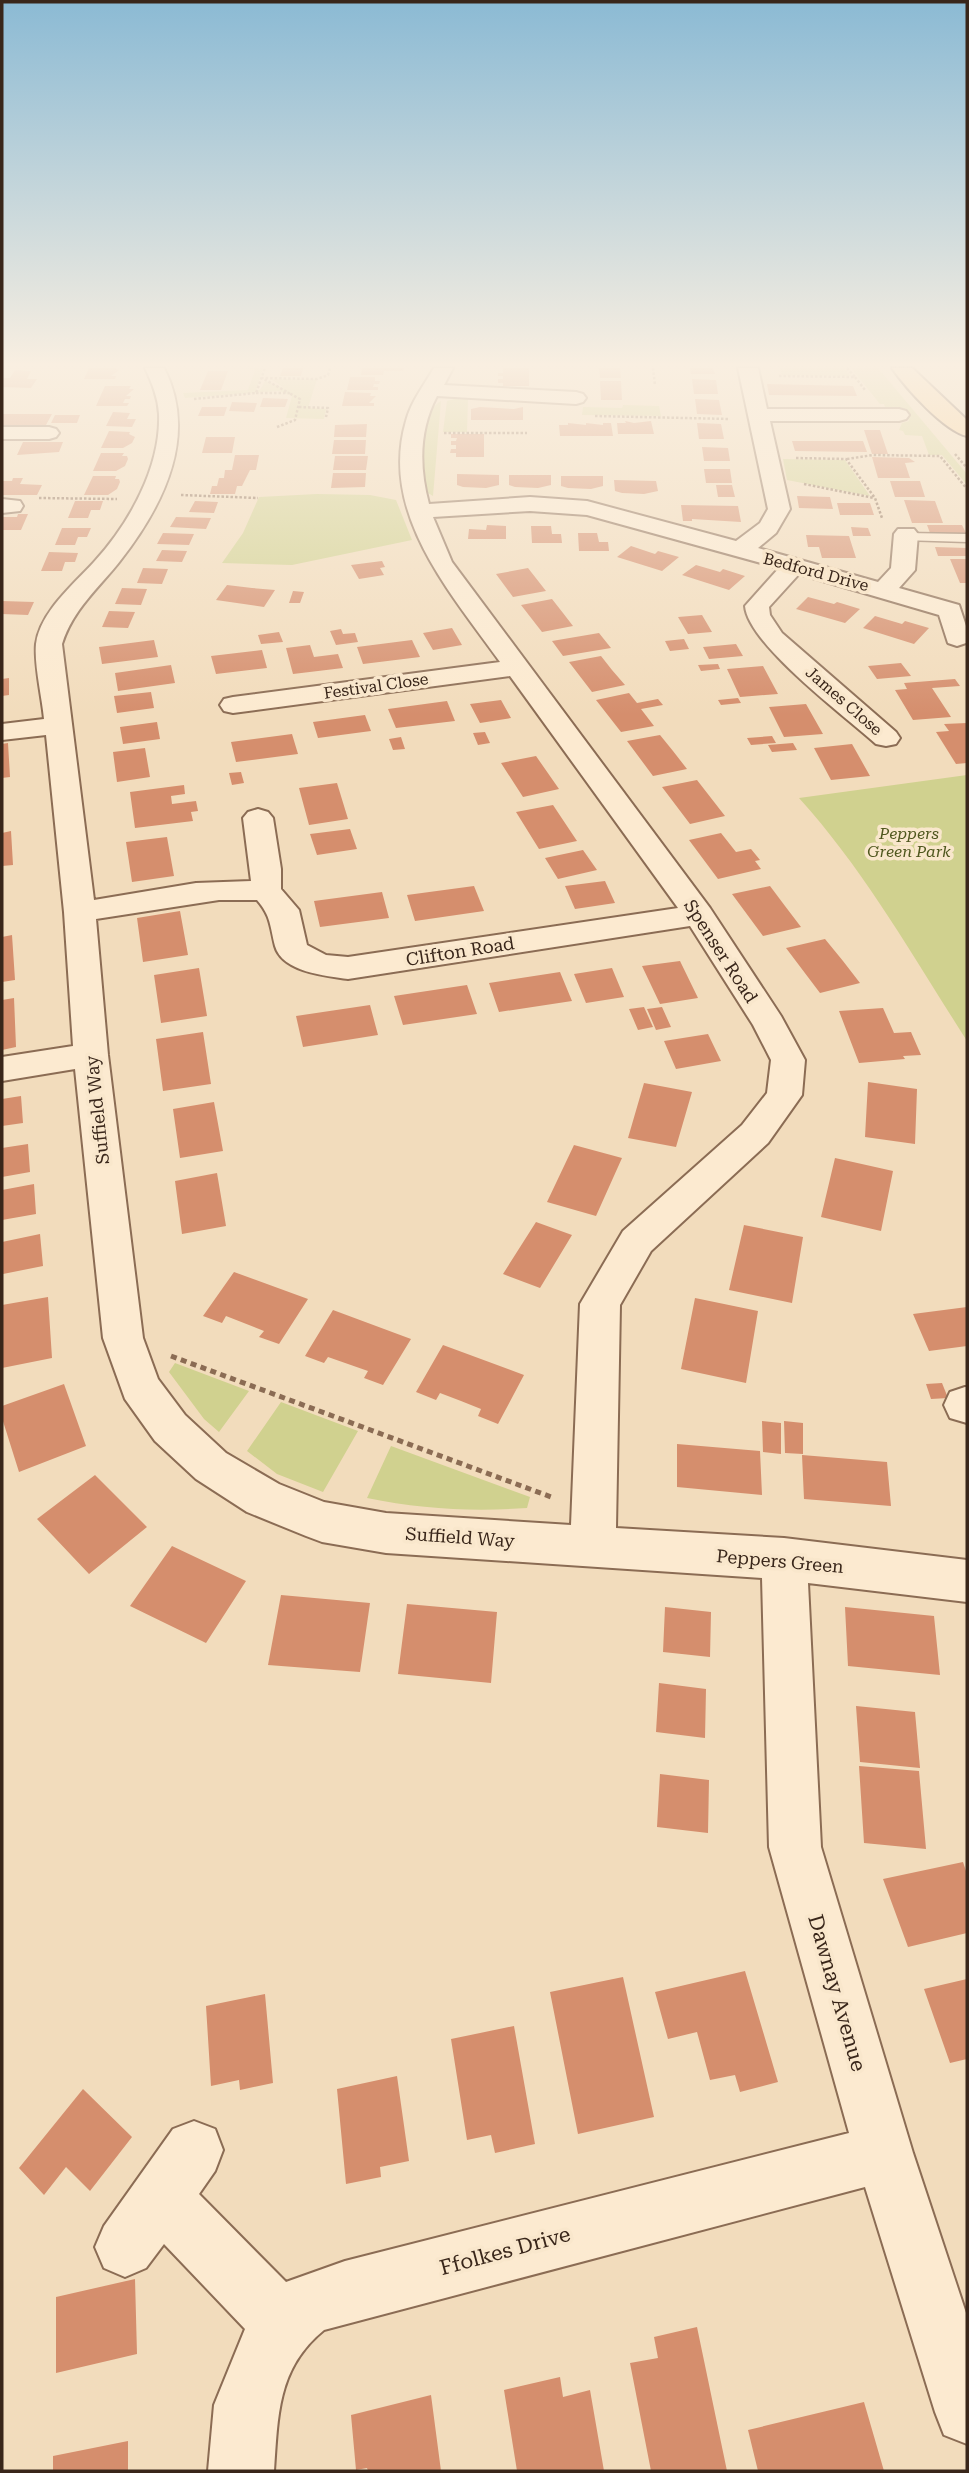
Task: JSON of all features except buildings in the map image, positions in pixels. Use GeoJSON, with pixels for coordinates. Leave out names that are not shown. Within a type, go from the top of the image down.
{"type":"FeatureCollection","features":[{"type":"Feature","properties":{"kind":"street","name":"Suffield Way"},"geometry":{"type":"LineString","coordinates":[[154,483],[121,545],[61,613],[49,644],[80,912],[91,1055],[124,1338],[141,1387],[170,1429],[211,1466],[263,1498],[322,1522],[386,1533],[593,1529]]}},
{"type":"Feature","properties":{"kind":"street","name":"Spenser Road"},"geometry":{"type":"LineString","coordinates":[[413,483],[419,511],[441,563],[699,915],[769,1024],[788,1060],[784,1095],[755,1134],[637,1241],[600,1304],[593,1529]]}},
{"type":"Feature","properties":{"kind":"street"},"geometry":{"type":"LineString","coordinates":[[738,551],[776,519],[779,509],[773,483]]}},
{"type":"Feature","properties":{"kind":"street","name":"Bedford Drive"},"geometry":{"type":"LineString","coordinates":[[419,511],[530,504],[587,508],[619,515],[959,612],[957,638]]}},
{"type":"Feature","properties":{"kind":"street","name":"Bedford Drive"},"geometry":{"type":"LineString","coordinates":[[884,591],[903,570],[906,536]]}},
{"type":"Feature","properties":{"kind":"street","name":"James Close"},"geometry":{"type":"LineString","coordinates":[[794,566],[761,600],[757,606],[758,615],[772,638],[886,738]]}},
{"type":"Feature","properties":{"kind":"street","name":"James Close"},"geometry":{"type":"LineString","coordinates":[[802,664],[834,656]]}},
{"type":"Feature","properties":{"kind":"street","name":"Festival Close"},"geometry":{"type":"LineString","coordinates":[[233,705],[519,667]]}},
{"type":"Feature","properties":{"kind":"street"},"geometry":{"type":"LineString","coordinates":[[2,732],[58,725]]}},
{"type":"Feature","properties":{"kind":"street"},"geometry":{"type":"LineString","coordinates":[[80,912],[204,892],[240,888],[266,891],[266,869],[258,818]]}},
{"type":"Feature","properties":{"kind":"street","name":"Clifton Road"},"geometry":{"type":"LineString","coordinates":[[266,891],[284,910],[292,950],[319,965],[348,968],[699,915]]}},
{"type":"Feature","properties":{"kind":"street"},"geometry":{"type":"LineString","coordinates":[[2,1069],[91,1055]]}},
{"type":"Feature","properties":{"kind":"street","name":"Peppers Green"},"geometry":{"type":"LineString","coordinates":[[593,1529],[785,1559],[967,1581]]}},
{"type":"Feature","properties":{"kind":"street","name":"Dawnay Avenue"},"geometry":{"type":"LineString","coordinates":[[785,1559],[795,1847],[884,2153],[967,2412]]}},
{"type":"Feature","properties":{"kind":"street"},"geometry":{"type":"LineString","coordinates":[[125,2246],[194,2150]]}},
{"type":"Feature","properties":{"kind":"street","name":"Ffolkes Drive"},"geometry":{"type":"LineString","coordinates":[[241,2471],[246,2405],[263,2359],[283,2323],[306,2305],[345,2292],[884,2153]]}},
{"type":"Feature","properties":{"kind":"street"},"geometry":{"type":"LineString","coordinates":[[160,2197],[283,2323]]}},
{"type":"Feature","properties":{"kind":"lane"},"geometry":{"type":"LineString","coordinates":[[906,536],[967,538]]}},
{"type":"Feature","properties":{"kind":"path"},"geometry":{"type":"LineString","coordinates":[[823,483],[875,498]]}},
{"type":"Feature","properties":{"kind":"path"},"geometry":{"type":"LineString","coordinates":[[864,483],[875,498],[884,526],[906,536]]}},
{"type":"Feature","properties":{"kind":"path"},"geometry":{"type":"LineString","coordinates":[[37,498],[258,498]]}},
{"type":"Feature","properties":{"kind":"path"},"geometry":{"type":"LineString","coordinates":[[124,1338],[593,1529]]}},
{"type":"Feature","properties":{"kind":"green space"},"geometry":{"type":"Polygon","coordinates":[[[425,483],[434,483],[433,496],[428,493],[425,483]]]}},
{"type":"Feature","properties":{"kind":"green space"},"geometry":{"type":"Polygon","coordinates":[[[805,483],[861,483],[870,496],[805,483]]]}},
{"type":"Feature","properties":{"kind":"green space"},"geometry":{"type":"Polygon","coordinates":[[[370,495],[396,500],[412,540],[292,565],[222,563],[243,533],[259,497],[370,495]]]}},
{"type":"Feature","properties":{"kind":"green space","name":"Peppers Green Park"},"geometry":{"type":"Polygon","coordinates":[[[967,775],[967,1041],[867,885],[799,798],[967,775]]]}},
{"type":"Feature","properties":{"kind":"green space"},"geometry":{"type":"Polygon","coordinates":[[[175,1363],[249,1391],[219,1432],[204,1419],[169,1372],[175,1363]]]}},
{"type":"Feature","properties":{"kind":"green space"},"geometry":{"type":"Polygon","coordinates":[[[281,1402],[358,1431],[323,1492],[277,1474],[247,1451],[281,1402]]]}},
{"type":"Feature","properties":{"kind":"green space"},"geometry":{"type":"Polygon","coordinates":[[[391,1446],[530,1497],[527,1508],[447,1509],[367,1498],[391,1446]]]}}]}
